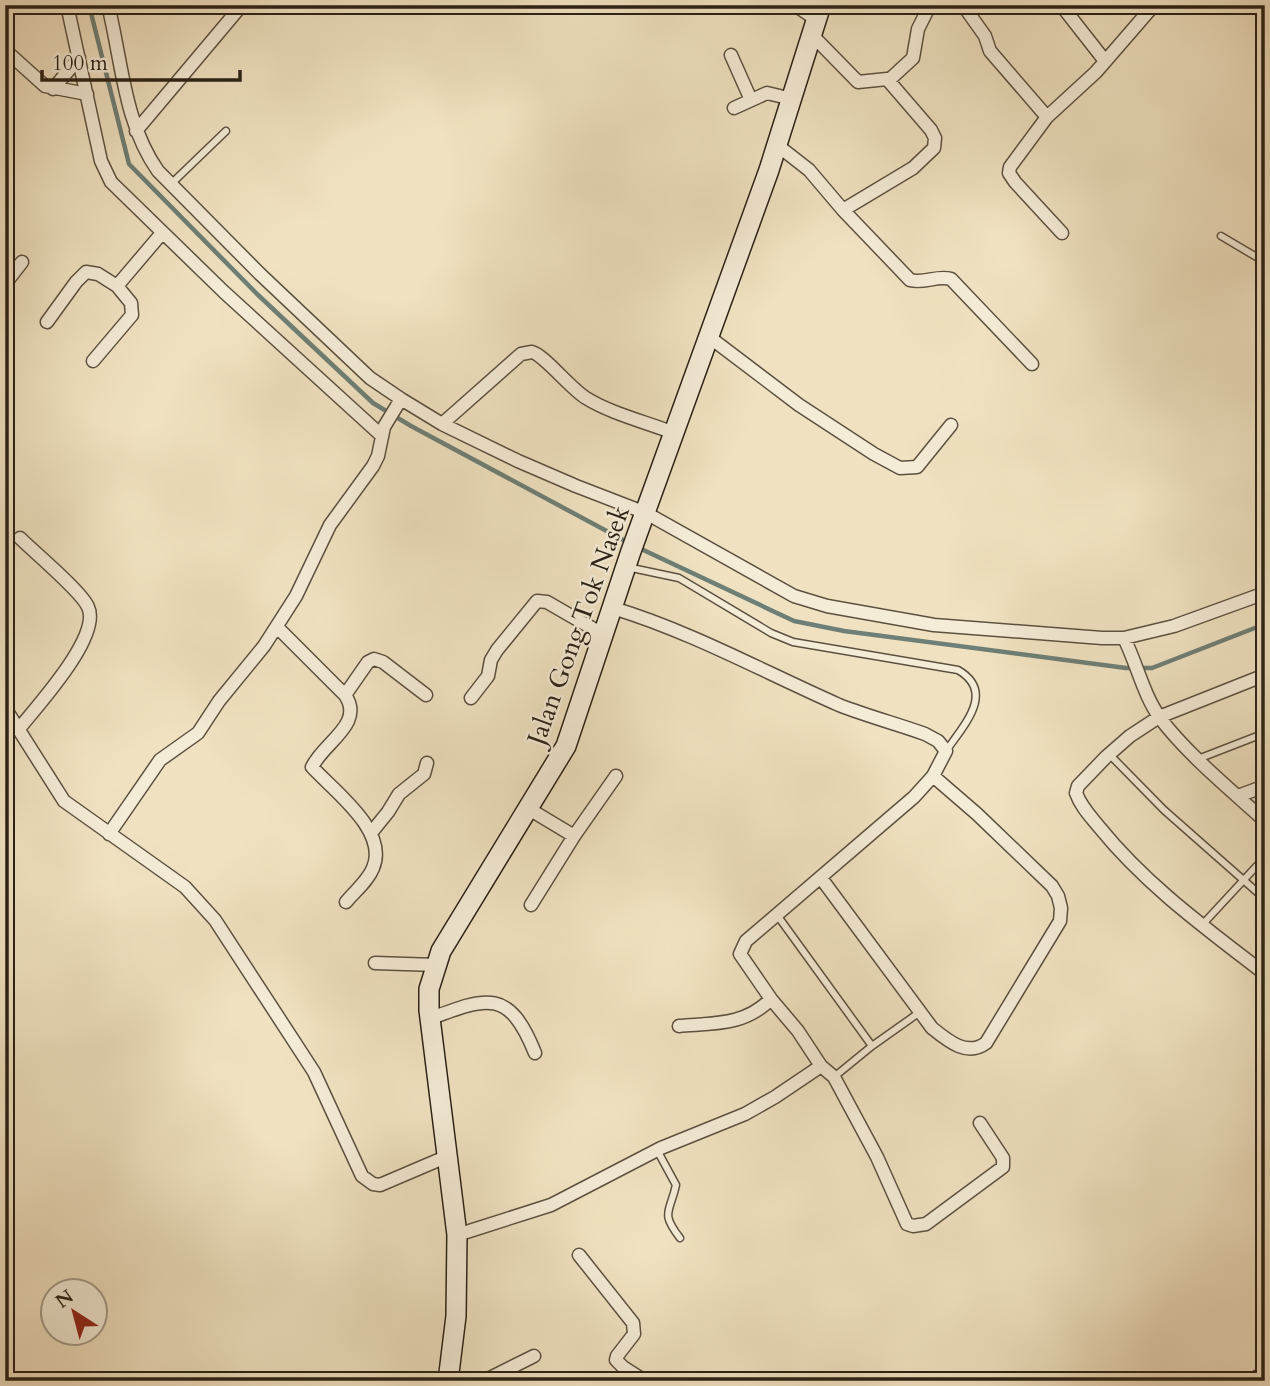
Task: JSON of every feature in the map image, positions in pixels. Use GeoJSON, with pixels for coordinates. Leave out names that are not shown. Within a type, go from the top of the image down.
{"type":"FeatureCollection","features":[{"type":"Feature","properties":{"kind":"main road","name":"Jalan Gong Tok Nasek"},"geometry":{"type":"LineString","coordinates":[[448,1381],[456,1316],[457,1235],[429,1020],[429,989],[441,951],[566,746],[628,560],[777,145],[816,20]]}},
{"type":"Feature","properties":{"kind":"main road"},"geometry":{"type":"LineString","coordinates":[[1259,1381],[1265,1378]]}},
{"type":"Feature","properties":{"kind":"street"},"geometry":{"type":"LineString","coordinates":[[67,5],[104,171],[120,193],[383,432]]}},
{"type":"Feature","properties":{"kind":"street"},"geometry":{"type":"LineString","coordinates":[[136,131],[242,5]]}},
{"type":"Feature","properties":{"kind":"street"},"geometry":{"type":"LineString","coordinates":[[796,5],[816,20],[855,80],[863,83],[888,80],[935,138],[934,148],[913,168],[844,210]]}},
{"type":"Feature","properties":{"kind":"street"},"geometry":{"type":"LineString","coordinates":[[888,80],[913,58],[918,29],[930,5]]}},
{"type":"Feature","properties":{"kind":"street"},"geometry":{"type":"LineString","coordinates":[[963,5],[985,36],[990,51],[1047,117]]}},
{"type":"Feature","properties":{"kind":"street"},"geometry":{"type":"LineString","coordinates":[[1065,5],[1065,10],[1105,61]]}},
{"type":"Feature","properties":{"kind":"street"},"geometry":{"type":"LineString","coordinates":[[1062,233],[1009,173],[1010,167],[1047,117],[1105,61],[1154,5]]}},
{"type":"Feature","properties":{"kind":"street"},"geometry":{"type":"LineString","coordinates":[[112,8],[136,131],[146,154],[171,184],[260,274],[370,378],[400,401],[442,424],[714,549],[780,589],[813,602],[934,625],[1127,643],[1265,593]]}},
{"type":"Feature","properties":{"kind":"street"},"geometry":{"type":"LineString","coordinates":[[5,50],[40,84],[53,89],[87,94]]}},
{"type":"Feature","properties":{"kind":"street"},"geometry":{"type":"LineString","coordinates":[[731,55],[751,100]]}},
{"type":"Feature","properties":{"kind":"street"},"geometry":{"type":"LineString","coordinates":[[53,89],[79,58]]}},
{"type":"Feature","properties":{"kind":"street"},"geometry":{"type":"LineString","coordinates":[[734,108],[767,93],[792,99]]}},
{"type":"Feature","properties":{"kind":"street"},"geometry":{"type":"LineString","coordinates":[[777,145],[809,170],[910,280],[919,282],[943,277],[951,279],[1032,364]]}},
{"type":"Feature","properties":{"kind":"street"},"geometry":{"type":"LineString","coordinates":[[117,286],[162,233]]}},
{"type":"Feature","properties":{"kind":"street"},"geometry":{"type":"LineString","coordinates":[[5,284],[22,262]]}},
{"type":"Feature","properties":{"kind":"street"},"geometry":{"type":"LineString","coordinates":[[47,322],[86,272],[98,274],[117,286],[131,303],[131,315],[93,361]]}},
{"type":"Feature","properties":{"kind":"street"},"geometry":{"type":"LineString","coordinates":[[708,336],[799,405],[900,468],[917,467],[951,425]]}},
{"type":"Feature","properties":{"kind":"street"},"geometry":{"type":"LineString","coordinates":[[442,424],[521,354],[531,352],[541,357],[573,389],[592,401],[674,433]]}},
{"type":"Feature","properties":{"kind":"street"},"geometry":{"type":"LineString","coordinates":[[109,834],[160,760],[198,733],[219,701],[277,627],[303,582],[330,525],[373,466],[383,432],[400,401]]}},
{"type":"Feature","properties":{"kind":"street"},"geometry":{"type":"LineString","coordinates":[[19,730],[80,648],[88,631],[90,615],[83,599],[20,538]]}},
{"type":"Feature","properties":{"kind":"street"},"geometry":{"type":"LineString","coordinates":[[471,698],[488,676],[491,660],[497,650],[537,600],[547,602],[604,635]]}},
{"type":"Feature","properties":{"kind":"street"},"geometry":{"type":"LineString","coordinates":[[613,608],[699,640],[841,706],[925,734],[938,741],[946,751],[933,776],[914,797],[746,941],[740,954],[821,1066],[834,1077],[877,1157],[903,1219],[913,1226],[926,1224],[1003,1167],[1003,1158],[980,1123]]}},
{"type":"Feature","properties":{"kind":"street"},"geometry":{"type":"LineString","coordinates":[[277,627],[345,695],[352,707],[352,715],[312,767],[341,795],[371,833],[377,852],[373,869],[346,902]]}},
{"type":"Feature","properties":{"kind":"street"},"geometry":{"type":"LineString","coordinates":[[1127,643],[1145,690],[1159,717],[1198,759],[1265,821]]}},
{"type":"Feature","properties":{"kind":"street"},"geometry":{"type":"LineString","coordinates":[[345,695],[368,662],[374,659],[383,662],[426,695]]}},
{"type":"Feature","properties":{"kind":"street"},"geometry":{"type":"LineString","coordinates":[[1265,675],[1159,717],[1109,754],[1078,786],[1076,793],[1113,844],[1142,874],[1265,974]]}},
{"type":"Feature","properties":{"kind":"street"},"geometry":{"type":"LineString","coordinates":[[5,708],[64,800],[185,887],[215,919],[314,1072],[358,1167],[367,1180],[380,1185],[448,1156]]}},
{"type":"Feature","properties":{"kind":"street"},"geometry":{"type":"LineString","coordinates":[[371,833],[384,818],[398,794],[424,774],[427,762]]}},
{"type":"Feature","properties":{"kind":"street"},"geometry":{"type":"LineString","coordinates":[[531,905],[616,776]]}},
{"type":"Feature","properties":{"kind":"street"},"geometry":{"type":"LineString","coordinates":[[821,877],[932,1028],[952,1044],[971,1049],[986,1043],[1060,921],[1061,908],[1058,896],[1043,877],[978,814],[933,776]]}},
{"type":"Feature","properties":{"kind":"street"},"geometry":{"type":"LineString","coordinates":[[1238,796],[1265,786]]}},
{"type":"Feature","properties":{"kind":"street"},"geometry":{"type":"LineString","coordinates":[[529,809],[575,836]]}},
{"type":"Feature","properties":{"kind":"street"},"geometry":{"type":"LineString","coordinates":[[375,963],[436,965]]}},
{"type":"Feature","properties":{"kind":"street"},"geometry":{"type":"LineString","coordinates":[[679,1026],[743,1019],[757,1012],[771,999]]}},
{"type":"Feature","properties":{"kind":"street"},"geometry":{"type":"LineString","coordinates":[[429,1020],[473,1004],[501,1006],[522,1022],[535,1053]]}},
{"type":"Feature","properties":{"kind":"street"},"geometry":{"type":"LineString","coordinates":[[457,1235],[551,1205],[657,1150],[745,1114],[821,1066]]}},
{"type":"Feature","properties":{"kind":"street"},"geometry":{"type":"LineString","coordinates":[[579,1255],[633,1323],[634,1334],[616,1360],[622,1367],[645,1381]]}},
{"type":"Feature","properties":{"kind":"street"},"geometry":{"type":"LineString","coordinates":[[484,1381],[534,1356]]}},
{"type":"Feature","properties":{"kind":"lane"},"geometry":{"type":"LineString","coordinates":[[171,184],[226,131]]}},
{"type":"Feature","properties":{"kind":"lane"},"geometry":{"type":"LineString","coordinates":[[1221,236],[1265,262]]}},
{"type":"Feature","properties":{"kind":"lane"},"geometry":{"type":"LineString","coordinates":[[628,560],[679,578],[771,633],[793,642],[958,670],[970,677],[976,688],[976,702],[946,751]]}},
{"type":"Feature","properties":{"kind":"lane"},"geometry":{"type":"LineString","coordinates":[[1198,759],[1265,733]]}},
{"type":"Feature","properties":{"kind":"lane"},"geometry":{"type":"LineString","coordinates":[[1109,754],[1164,810],[1265,899]]}},
{"type":"Feature","properties":{"kind":"lane"},"geometry":{"type":"LineString","coordinates":[[1202,925],[1265,857]]}},
{"type":"Feature","properties":{"kind":"lane"},"geometry":{"type":"LineString","coordinates":[[777,915],[872,1046]]}},
{"type":"Feature","properties":{"kind":"lane"},"geometry":{"type":"LineString","coordinates":[[834,1077],[920,1012]]}},
{"type":"Feature","properties":{"kind":"lane"},"geometry":{"type":"LineString","coordinates":[[657,1150],[676,1185],[667,1215],[669,1223],[680,1238]]}},
{"type":"Feature","properties":{"kind":"waterway"},"geometry":{"type":"LineString","coordinates":[[89,5],[129,164],[257,294],[373,403],[629,543]]}},
{"type":"Feature","properties":{"kind":"waterway"},"geometry":{"type":"LineString","coordinates":[[637,547],[794,621],[844,631],[1126,668],[1152,668],[1265,624]]}}]}
